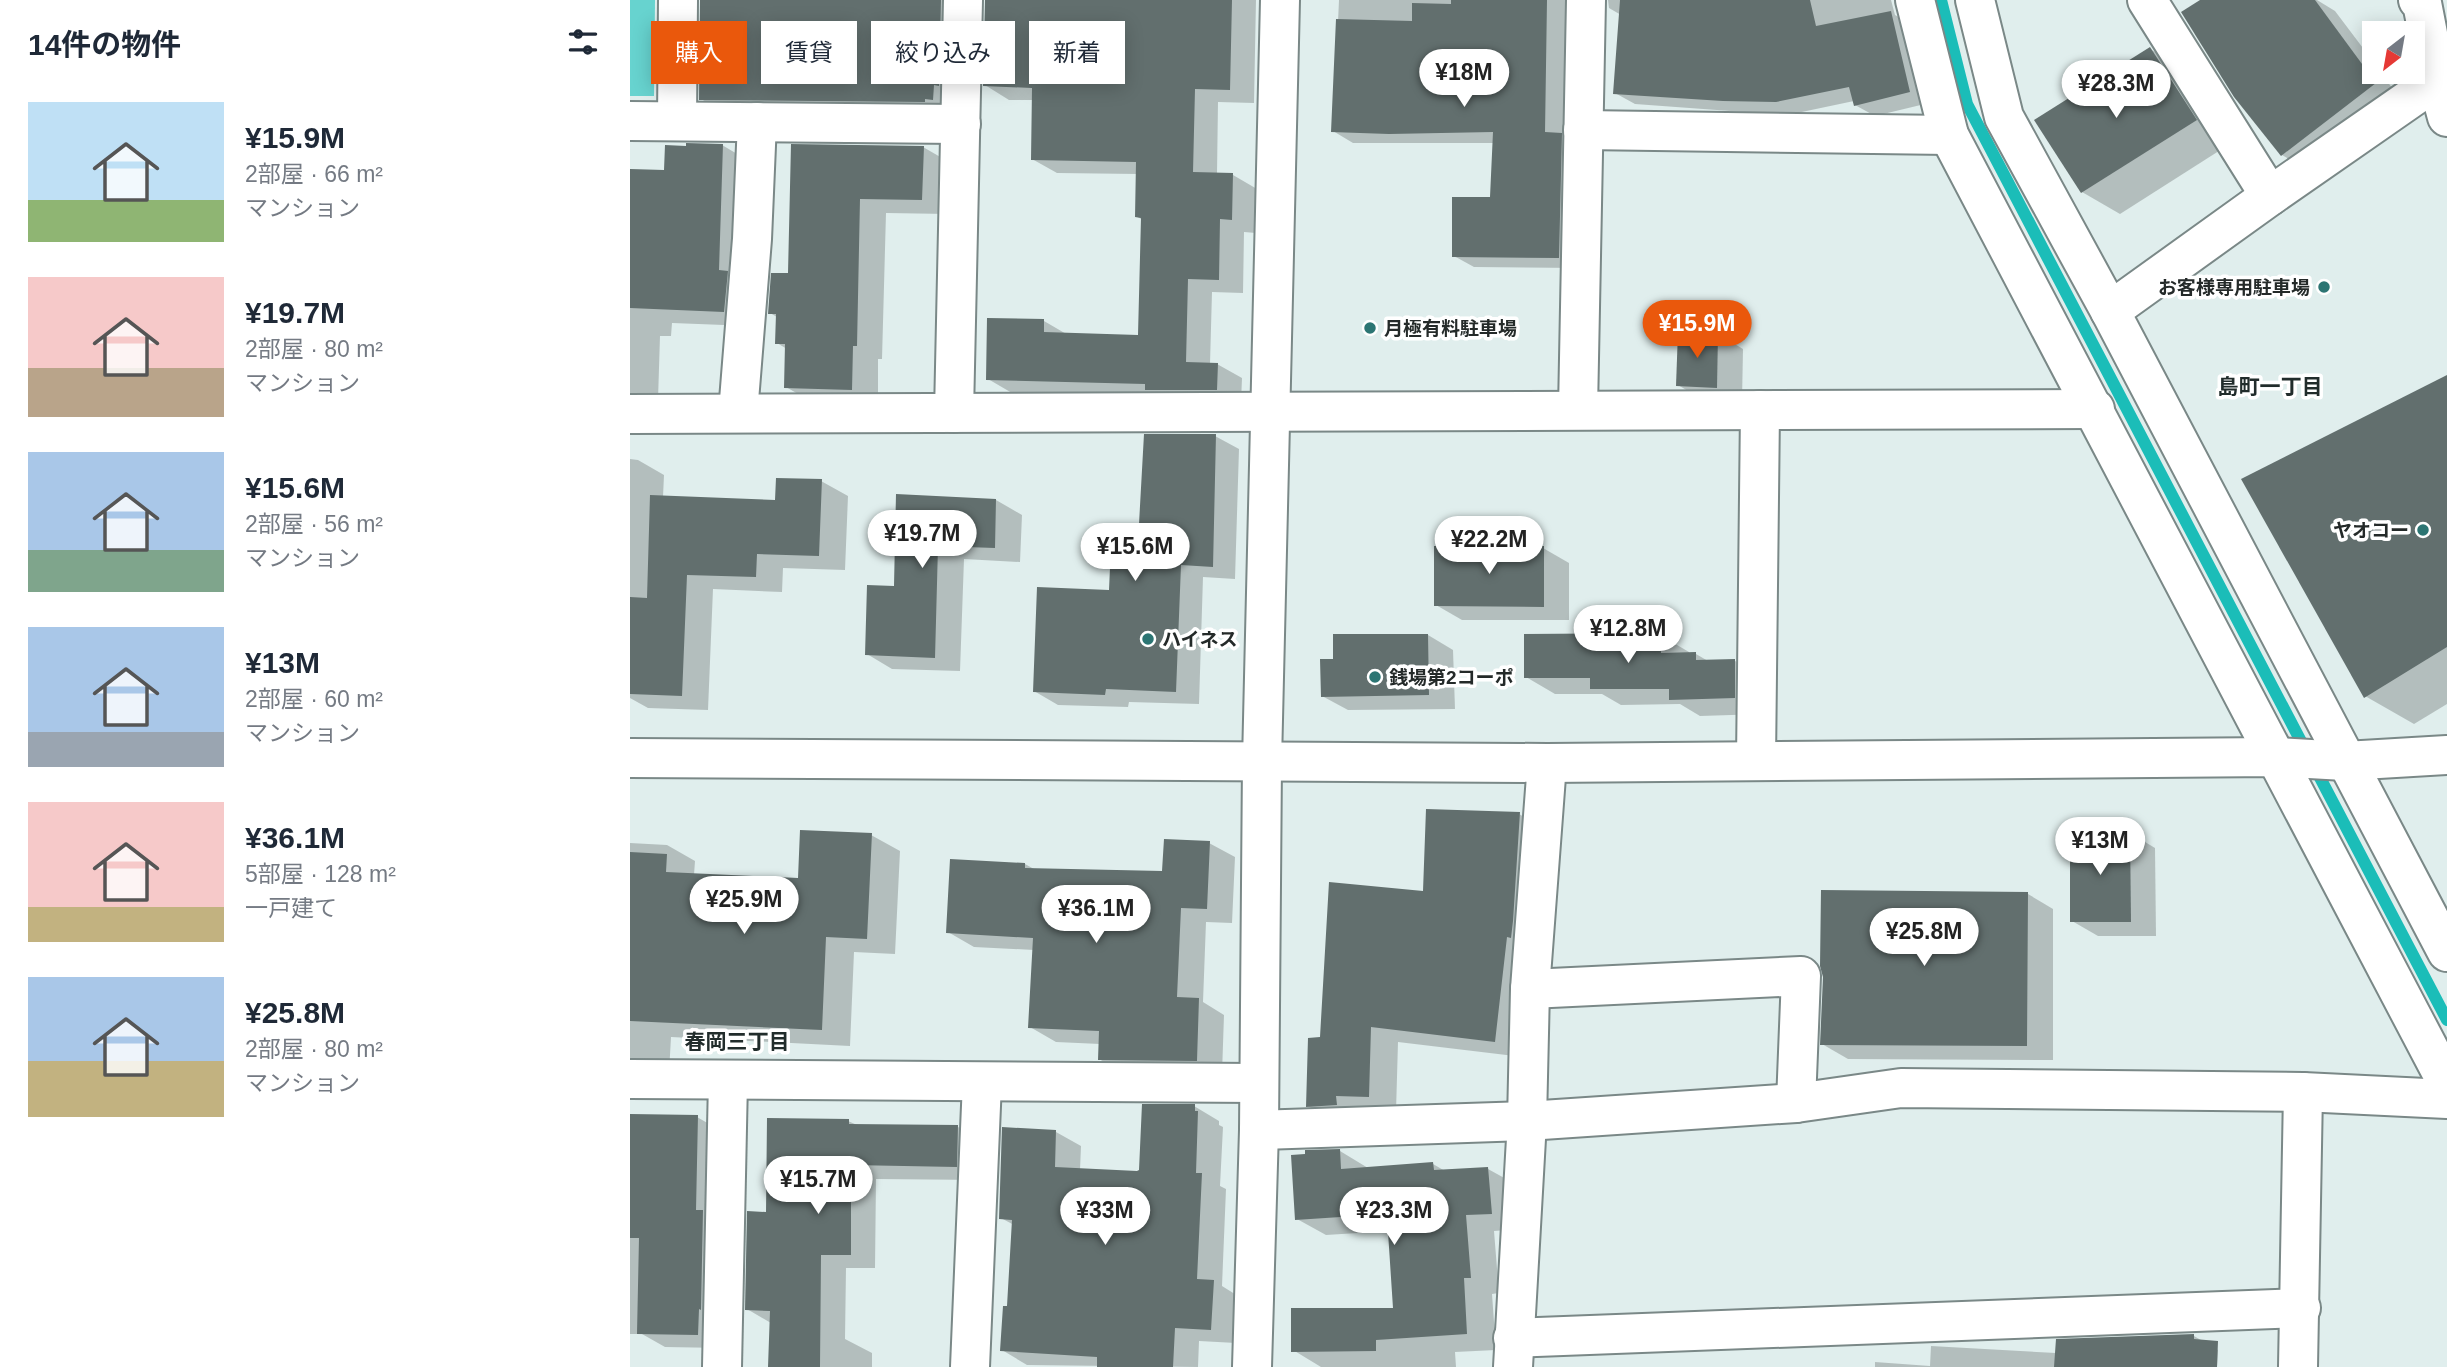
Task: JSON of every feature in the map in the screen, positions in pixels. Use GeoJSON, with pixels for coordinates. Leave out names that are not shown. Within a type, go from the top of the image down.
{"type":"FeatureCollection","features":[{"type":"Feature","properties":{"kind":"street"},"geometry":{"type":"LineString","coordinates":[[677,121],[678,0]]}},
{"type":"Feature","properties":{"kind":"street"},"geometry":{"type":"LineString","coordinates":[[954,413],[964,0]]}},
{"type":"Feature","properties":{"kind":"street"},"geometry":{"type":"LineString","coordinates":[[1252,1367],[1259,1130],[1262,762],[1280,0]]}},
{"type":"Feature","properties":{"kind":"street"},"geometry":{"type":"LineString","coordinates":[[1578,411],[1586,0]]}},
{"type":"Feature","properties":{"kind":"street"},"geometry":{"type":"LineString","coordinates":[[1915,0],[1949,135],[2447,1083]]}},
{"type":"Feature","properties":{"kind":"street"},"geometry":{"type":"LineString","coordinates":[[1975,0],[2004,117],[2110,311],[2447,952]]}},
{"type":"Feature","properties":{"kind":"street"},"geometry":{"type":"LineString","coordinates":[[2147,0],[2270,196]]}},
{"type":"Feature","properties":{"kind":"street"},"geometry":{"type":"LineString","coordinates":[[2418,0],[2422,4],[2447,117]]}},
{"type":"Feature","properties":{"kind":"street"},"geometry":{"type":"LineString","coordinates":[[2110,311],[2437,80]]}},
{"type":"Feature","properties":{"kind":"street"},"geometry":{"type":"LineString","coordinates":[[630,121],[961,124]]}},
{"type":"Feature","properties":{"kind":"street"},"geometry":{"type":"LineString","coordinates":[[738,413],[752,239],[757,122]]}},
{"type":"Feature","properties":{"kind":"street"},"geometry":{"type":"LineString","coordinates":[[1583,130],[1949,135]]}},
{"type":"Feature","properties":{"kind":"street"},"geometry":{"type":"LineString","coordinates":[[630,414],[2095,409]]}},
{"type":"Feature","properties":{"kind":"street"},"geometry":{"type":"LineString","coordinates":[[1756,761],[1760,410]]}},
{"type":"Feature","properties":{"kind":"street"},"geometry":{"type":"LineString","coordinates":[[630,758],[1547,763],[2275,757],[2345,761],[2447,755]]}},
{"type":"Feature","properties":{"kind":"street"},"geometry":{"type":"LineString","coordinates":[[1547,763],[1530,989],[1528,1121],[1513,1352],[2301,1308]]}},
{"type":"Feature","properties":{"kind":"street"},"geometry":{"type":"LineString","coordinates":[[1530,989],[1801,976],[1796,1103]]}},
{"type":"Feature","properties":{"kind":"street"},"geometry":{"type":"LineString","coordinates":[[630,1079],[1259,1083]]}},
{"type":"Feature","properties":{"kind":"street"},"geometry":{"type":"LineString","coordinates":[[722,1367],[728,1080]]}},
{"type":"Feature","properties":{"kind":"street"},"geometry":{"type":"LineString","coordinates":[[970,1367],[982,1082]]}},
{"type":"Feature","properties":{"kind":"street"},"geometry":{"type":"LineString","coordinates":[[1259,1130],[1528,1121],[1796,1103],[1901,1088],[2303,1092],[2447,1099]]}},
{"type":"Feature","properties":{"kind":"street"},"geometry":{"type":"LineString","coordinates":[[2298,1367],[2303,1092]]}},
{"type":"Feature","properties":{"kind":"shaded area"},"geometry":{"type":"Polygon","coordinates":[[[630,0],[655,0],[655,21],[651,21],[651,84],[654,84],[654,96],[630,96],[630,0]]]}},
{"type":"Feature","properties":{"kind":"building"},"geometry":{"type":"Polygon","coordinates":[[[700,0],[941,0],[941,21],[871,21],[871,84],[939,84],[939,86],[934,85],[933,100],[925,99],[925,102],[699,100],[699,84],[747,84],[747,21],[700,21],[700,0]]]}},
{"type":"Feature","properties":{"kind":"building"},"geometry":{"type":"Polygon","coordinates":[[[985,0],[1232,0],[1230,90],[1195,89],[1193,172],[1233,173],[1232,220],[1220,219],[1219,280],[1188,279],[1186,362],[1218,363],[1217,390],[1145,390],[1145,384],[986,380],[987,318],[1044,319],[1044,332],[1138,335],[1141,218],[1135,217],[1136,162],[1031,160],[1032,88],[983,86],[1015,84],[1015,21],[985,21],[985,0]]]}},
{"type":"Feature","properties":{"kind":"building"},"geometry":{"type":"Polygon","coordinates":[[[1451,0],[1547,0],[1545,132],[1562,133],[1559,258],[1452,257],[1452,197],[1490,197],[1493,132],[1331,132],[1336,19],[1412,21],[1412,3],[1451,4],[1451,0]]]}},
{"type":"Feature","properties":{"kind":"building"},"geometry":{"type":"Polygon","coordinates":[[[1620,0],[1810,0],[1816,26],[1891,11],[1910,92],[1854,106],[1849,87],[1776,102],[1613,94],[1620,0]]]}},
{"type":"Feature","properties":{"kind":"building"},"geometry":{"type":"Polygon","coordinates":[[[2200,0],[2315,0],[2362,64],[2362,84],[2375,84],[2281,156],[2234,97],[2181,12],[2200,0]]]}},
{"type":"Feature","properties":{"kind":"building"},"geometry":{"type":"Polygon","coordinates":[[[2150,47],[2197,120],[2081,193],[2034,120],[2150,47]]]}},
{"type":"Feature","properties":{"kind":"building"},"geometry":{"type":"Polygon","coordinates":[[[686,143],[723,144],[719,270],[728,271],[724,312],[630,308],[630,169],[664,170],[665,145],[686,146],[686,143]]]}},
{"type":"Feature","properties":{"kind":"building"},"geometry":{"type":"Polygon","coordinates":[[[791,144],[924,146],[922,200],[860,199],[857,346],[853,346],[852,390],[784,388],[785,344],[775,344],[776,314],[768,314],[771,273],[788,273],[791,144]]]}},
{"type":"Feature","properties":{"kind":"building"},"geometry":{"type":"Polygon","coordinates":[[[1678,331],[1718,333],[1717,388],[1676,386],[1678,331]]]}},
{"type":"Feature","properties":{"kind":"building"},"geometry":{"type":"Polygon","coordinates":[[[2447,375],[2447,647],[2364,698],[2241,479],[2447,375]]]}},
{"type":"Feature","properties":{"kind":"building"},"geometry":{"type":"Polygon","coordinates":[[[1144,434],[1216,434],[1213,567],[1181,565],[1176,692],[1106,689],[1105,695],[1033,692],[1037,587],[1109,590],[1112,523],[1139,524],[1144,434]]]}},
{"type":"Feature","properties":{"kind":"building"},"geometry":{"type":"Polygon","coordinates":[[[776,478],[822,479],[819,556],[757,554],[756,577],[687,575],[682,696],[630,694],[630,597],[647,598],[650,495],[775,500],[776,478]]]}},
{"type":"Feature","properties":{"kind":"building"},"geometry":{"type":"Polygon","coordinates":[[[896,494],[996,499],[995,548],[938,546],[935,658],[865,655],[867,585],[894,586],[896,494]]]}},
{"type":"Feature","properties":{"kind":"building"},"geometry":{"type":"Polygon","coordinates":[[[1434,546],[1544,546],[1544,607],[1434,606],[1434,546]]]}},
{"type":"Feature","properties":{"kind":"building"},"geometry":{"type":"Polygon","coordinates":[[[1660,633],[1661,653],[1696,652],[1696,660],[1735,659],[1735,698],[1669,700],[1669,689],[1590,689],[1590,678],[1524,678],[1524,634],[1660,633]]]}},
{"type":"Feature","properties":{"kind":"building","name":"銭場第2コーポ"},"geometry":{"type":"Polygon","coordinates":[[[1333,634],[1428,634],[1429,695],[1321,697],[1320,659],[1333,659],[1333,634]]]}},
{"type":"Feature","properties":{"kind":"building"},"geometry":{"type":"Polygon","coordinates":[[[1426,809],[1520,812],[1513,921],[1511,938],[1507,937],[1495,1042],[1371,1027],[1369,1097],[1336,1096],[1337,1105],[1306,1107],[1308,1038],[1320,1037],[1329,882],[1423,891],[1426,809]]]}},
{"type":"Feature","properties":{"kind":"building"},"geometry":{"type":"Polygon","coordinates":[[[800,830],[872,833],[867,939],[826,937],[822,1030],[630,1021],[630,852],[667,854],[666,872],[798,878],[800,830]]]}},
{"type":"Feature","properties":{"kind":"building"},"geometry":{"type":"Polygon","coordinates":[[[2070,831],[2130,831],[2131,922],[2070,922],[2070,831]]]}},
{"type":"Feature","properties":{"kind":"building"},"geometry":{"type":"Polygon","coordinates":[[[1164,839],[1210,841],[1207,909],[1181,908],[1177,997],[1199,998],[1197,1061],[1098,1060],[1099,1031],[1028,1028],[1033,938],[946,933],[950,859],[1025,863],[1025,868],[1162,871],[1164,839]]]}},
{"type":"Feature","properties":{"kind":"building"},"geometry":{"type":"Polygon","coordinates":[[[1821,890],[2028,892],[2027,1046],[1820,1045],[1823,977],[1820,966],[1821,890]]]}},
{"type":"Feature","properties":{"kind":"building"},"geometry":{"type":"Polygon","coordinates":[[[1142,1104],[1195,1104],[1195,1111],[1198,1111],[1196,1173],[1202,1173],[1197,1279],[1214,1280],[1211,1330],[1175,1328],[1173,1367],[1097,1367],[1097,1357],[1000,1351],[1003,1306],[1007,1306],[1012,1220],[999,1219],[1002,1127],[1056,1130],[1055,1167],[1137,1171],[1142,1104]]]}},
{"type":"Feature","properties":{"kind":"building"},"geometry":{"type":"Polygon","coordinates":[[[630,1114],[698,1115],[696,1210],[703,1210],[698,1335],[637,1334],[639,1238],[630,1238],[630,1114]]]}},
{"type":"Feature","properties":{"kind":"building"},"geometry":{"type":"Polygon","coordinates":[[[767,1118],[849,1119],[849,1124],[958,1125],[957,1167],[851,1165],[851,1255],[821,1255],[820,1367],[768,1367],[770,1311],[745,1310],[747,1211],[766,1212],[767,1118]]]}},
{"type":"Feature","properties":{"kind":"building"},"geometry":{"type":"Polygon","coordinates":[[[1340,1149],[1341,1169],[1433,1162],[1434,1170],[1488,1167],[1492,1214],[1466,1215],[1471,1278],[1464,1278],[1467,1334],[1376,1340],[1376,1351],[1291,1352],[1291,1308],[1393,1308],[1387,1217],[1371,1218],[1371,1215],[1295,1220],[1291,1155],[1305,1154],[1305,1150],[1340,1149]]]}},
{"type":"Feature","properties":{"kind":"building"},"geometry":{"type":"Polygon","coordinates":[[[2194,1334],[2194,1339],[2218,1341],[2217,1367],[2054,1367],[2056,1339],[2194,1334]]]}},
{"type":"Feature","properties":{"kind":"waterway"},"geometry":{"type":"LineString","coordinates":[[1941,0],[1967,104],[2447,1020]]}},
{"type":"Feature","properties":{"kind":"place","name":"お客様専用駐車場"},"geometry":{"type":"Point","coordinates":[2324,287]}},
{"type":"Feature","properties":{"kind":"place","name":"月極有料駐車場"},"geometry":{"type":"Point","coordinates":[1370,328]}},
{"type":"Feature","properties":{"kind":"place","name":"ヤオコー"},"geometry":{"type":"Point","coordinates":[2423,530]}},
{"type":"Feature","properties":{"kind":"place","name":"ハイネス"},"geometry":{"type":"Point","coordinates":[1148,639]}},
{"type":"Feature","properties":{"kind":"place","name":"銭場第2コーポ"},"geometry":{"type":"Point","coordinates":[1375,677]}},
{"type":"Feature","properties":{"kind":"district","name":"島町一丁目"},"geometry":{"type":"Point","coordinates":[2270,386]}},
{"type":"Feature","properties":{"kind":"district","name":"春岡三丁目"},"geometry":{"type":"Point","coordinates":[737,1041]}}]}
